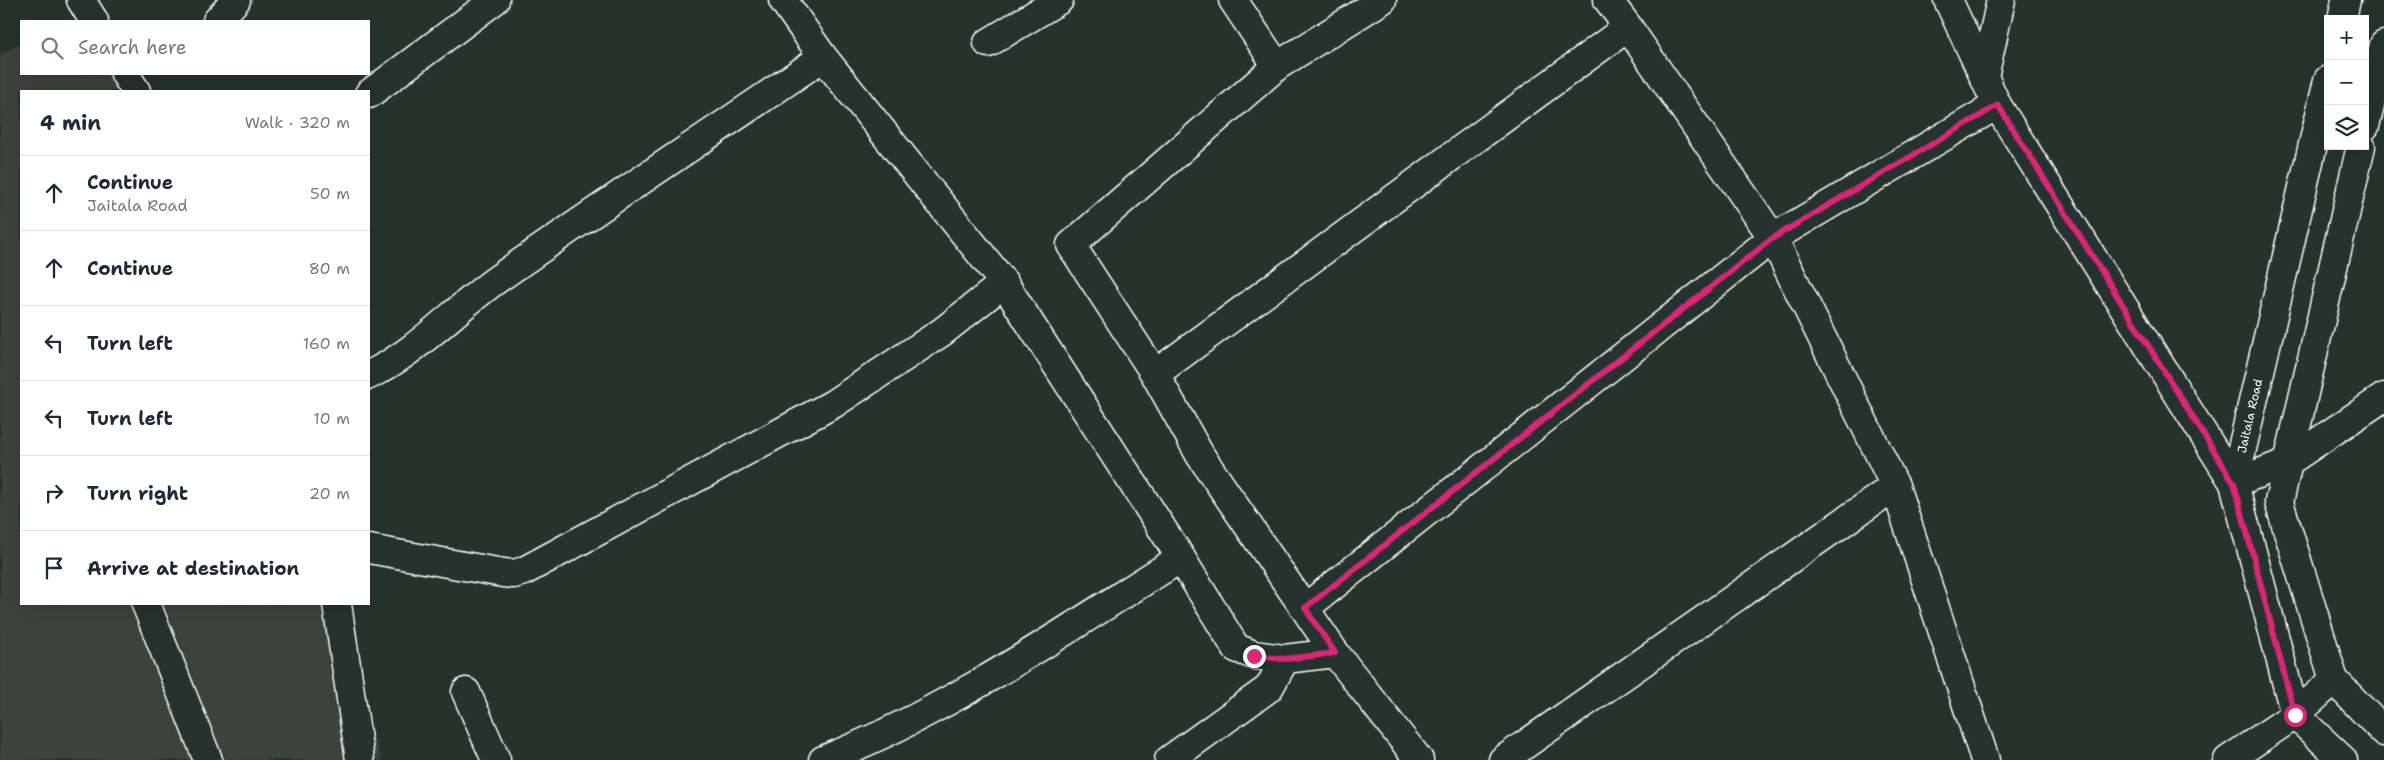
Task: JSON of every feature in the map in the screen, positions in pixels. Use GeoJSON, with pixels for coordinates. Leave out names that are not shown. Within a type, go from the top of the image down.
{"type":"FeatureCollection","features":[{"type":"Feature","properties":{"kind":"street"},"geometry":{"type":"LineString","coordinates":[[81,0],[93,20]]}},
{"type":"Feature","properties":{"kind":"street"},"geometry":{"type":"LineString","coordinates":[[218,20],[236,0]]}},
{"type":"Feature","properties":{"kind":"street"},"geometry":{"type":"LineString","coordinates":[[370,93],[496,0]]}},
{"type":"Feature","properties":{"kind":"street"},"geometry":{"type":"LineString","coordinates":[[783,0],[823,57],[1004,283],[1181,558],[1236,648],[1254,656],[1285,659],[1335,653]]}},
{"type":"Feature","properties":{"kind":"street"},"geometry":{"type":"LineString","coordinates":[[988,43],[1060,0]]}},
{"type":"Feature","properties":{"kind":"street"},"geometry":{"type":"LineString","coordinates":[[1233,0],[1277,66]]}},
{"type":"Feature","properties":{"kind":"street"},"geometry":{"type":"LineString","coordinates":[[1382,0],[1277,66],[1071,245],[1155,374],[1200,455],[1335,653],[1419,760]]}},
{"type":"Feature","properties":{"kind":"street"},"geometry":{"type":"LineString","coordinates":[[1608,0],[1773,238],[1895,486],[1985,760]]}},
{"type":"Feature","properties":{"kind":"street"},"geometry":{"type":"LineString","coordinates":[[1948,0],[1998,105],[2234,483],[2288,462],[2384,397]]}},
{"type":"Feature","properties":{"kind":"street"},"geometry":{"type":"LineString","coordinates":[[1984,77],[2001,0]]}},
{"type":"Feature","properties":{"kind":"street"},"geometry":{"type":"LineString","coordinates":[[2343,15],[2346,0]]}},
{"type":"Feature","properties":{"kind":"street"},"geometry":{"type":"LineString","coordinates":[[1155,374],[1628,27]]}},
{"type":"Feature","properties":{"kind":"street"},"geometry":{"type":"LineString","coordinates":[[2369,109],[2384,45]]}},
{"type":"Feature","properties":{"kind":"street"},"geometry":{"type":"LineString","coordinates":[[370,374],[385,367],[421,341],[495,281],[823,57]]}},
{"type":"Feature","properties":{"kind":"street","name":"Jaitala Road"},"geometry":{"type":"LineString","coordinates":[[2295,715],[2234,483],[2324,97]]}},
{"type":"Feature","properties":{"kind":"street"},"geometry":{"type":"LineString","coordinates":[[1305,608],[1773,238],[1998,105]]}},
{"type":"Feature","properties":{"kind":"street"},"geometry":{"type":"LineString","coordinates":[[2360,150],[2279,502],[2334,680],[2384,732]]}},
{"type":"Feature","properties":{"kind":"street"},"geometry":{"type":"LineString","coordinates":[[370,549],[503,573],[514,574],[524,571],[833,404],[942,332],[1004,283]]}},
{"type":"Feature","properties":{"kind":"street"},"geometry":{"type":"LineString","coordinates":[[1503,760],[1895,486]]}},
{"type":"Feature","properties":{"kind":"street"},"geometry":{"type":"LineString","coordinates":[[823,760],[924,715],[988,678],[1181,558]]}},
{"type":"Feature","properties":{"kind":"street"},"geometry":{"type":"LineString","coordinates":[[146,605],[208,760]]}},
{"type":"Feature","properties":{"kind":"street"},"geometry":{"type":"LineString","coordinates":[[337,605],[360,760]]}},
{"type":"Feature","properties":{"kind":"street"},"geometry":{"type":"LineString","coordinates":[[1169,760],[1269,688],[1285,659]]}},
{"type":"Feature","properties":{"kind":"street"},"geometry":{"type":"LineString","coordinates":[[2228,760],[2295,715],[2334,680]]}},
{"type":"Feature","properties":{"kind":"street"},"geometry":{"type":"LineString","coordinates":[[466,692],[496,760]]}},
{"type":"Feature","properties":{"kind":"street"},"geometry":{"type":"LineString","coordinates":[[2295,715],[2343,760]]}},
{"type":"Feature","properties":{"kind":"shaded area"},"geometry":{"type":"Polygon","coordinates":[[[20,44],[20,75],[113,75],[120,90],[20,90],[20,605],[321,605],[382,760],[0,760],[0,54],[20,44]]]}},
{"type":"Feature","properties":{"kind":"route"},"geometry":{"type":"LineString","coordinates":[[1254,656],[1285,659],[1335,653],[1305,608],[1773,238],[1998,105],[2234,483],[2295,715]]}}]}
